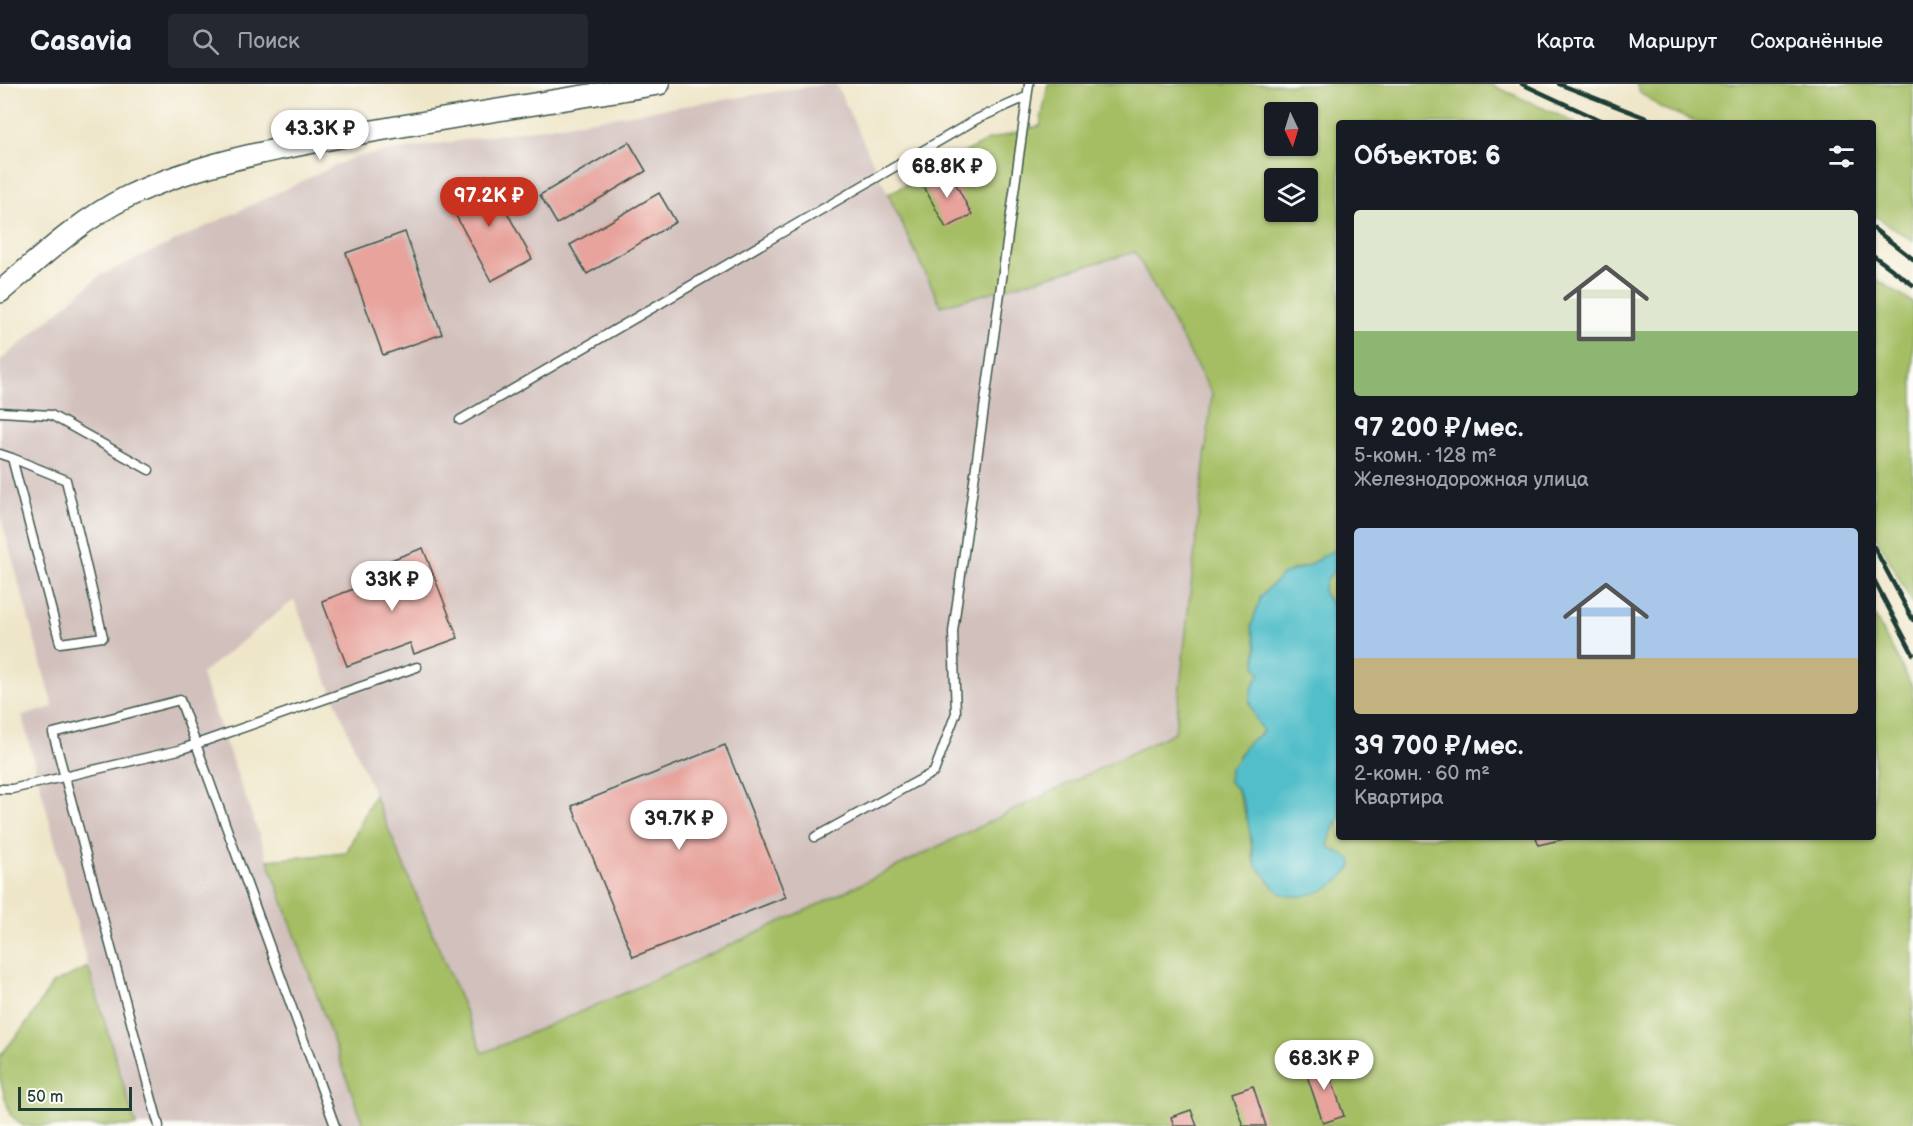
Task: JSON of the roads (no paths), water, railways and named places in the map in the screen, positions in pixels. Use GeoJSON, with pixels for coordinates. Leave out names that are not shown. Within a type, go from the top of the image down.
{"type":"FeatureCollection","features":[{"type":"Feature","properties":{"kind":"street"},"geometry":{"type":"LineString","coordinates":[[0,292],[47,251],[88,220],[127,197],[169,180],[228,161],[414,123],[659,84]]}},
{"type":"Feature","properties":{"kind":"lane"},"geometry":{"type":"LineString","coordinates":[[815,837],[934,772],[956,713],[953,632],[1029,84]]}},
{"type":"Feature","properties":{"kind":"lane"},"geometry":{"type":"LineString","coordinates":[[460,420],[977,119],[1026,97]]}},
{"type":"Feature","properties":{"kind":"lane"},"geometry":{"type":"LineString","coordinates":[[0,412],[51,415],[149,470]]}},
{"type":"Feature","properties":{"kind":"lane"},"geometry":{"type":"LineString","coordinates":[[0,453],[66,480],[103,638],[60,643],[12,458]]}},
{"type":"Feature","properties":{"kind":"lane"},"geometry":{"type":"LineString","coordinates":[[0,789],[12,789],[179,750],[417,667]]}},
{"type":"Feature","properties":{"kind":"lane"},"geometry":{"type":"LineString","coordinates":[[159,1126],[53,733],[180,700],[335,1126]]}},
{"type":"Feature","properties":{"kind":"water"},"geometry":{"type":"Polygon","coordinates":[[[1336,549],[1336,568],[1327,579],[1323,590],[1326,597],[1336,606],[1336,822],[1328,845],[1331,849],[1351,859],[1352,867],[1341,879],[1323,890],[1309,895],[1290,896],[1278,891],[1257,868],[1245,809],[1236,788],[1229,782],[1230,768],[1247,744],[1263,731],[1254,716],[1250,703],[1252,690],[1260,674],[1256,667],[1256,646],[1251,627],[1261,596],[1282,575],[1307,566],[1336,549]]]}},
{"type":"Feature","properties":{"kind":"railway"},"geometry":{"type":"LineString","coordinates":[[1522,84],[1600,120]]}},
{"type":"Feature","properties":{"kind":"railway"},"geometry":{"type":"LineString","coordinates":[[1559,84],[1651,120]]}},
{"type":"Feature","properties":{"kind":"railway"},"geometry":{"type":"LineString","coordinates":[[1876,231],[1913,259]]}},
{"type":"Feature","properties":{"kind":"railway"},"geometry":{"type":"LineString","coordinates":[[1876,257],[1913,285]]}},
{"type":"Feature","properties":{"kind":"railway"},"geometry":{"type":"LineString","coordinates":[[1876,551],[1913,620]]}},
{"type":"Feature","properties":{"kind":"railway"},"geometry":{"type":"LineString","coordinates":[[1876,584],[1913,654]]}}]}
